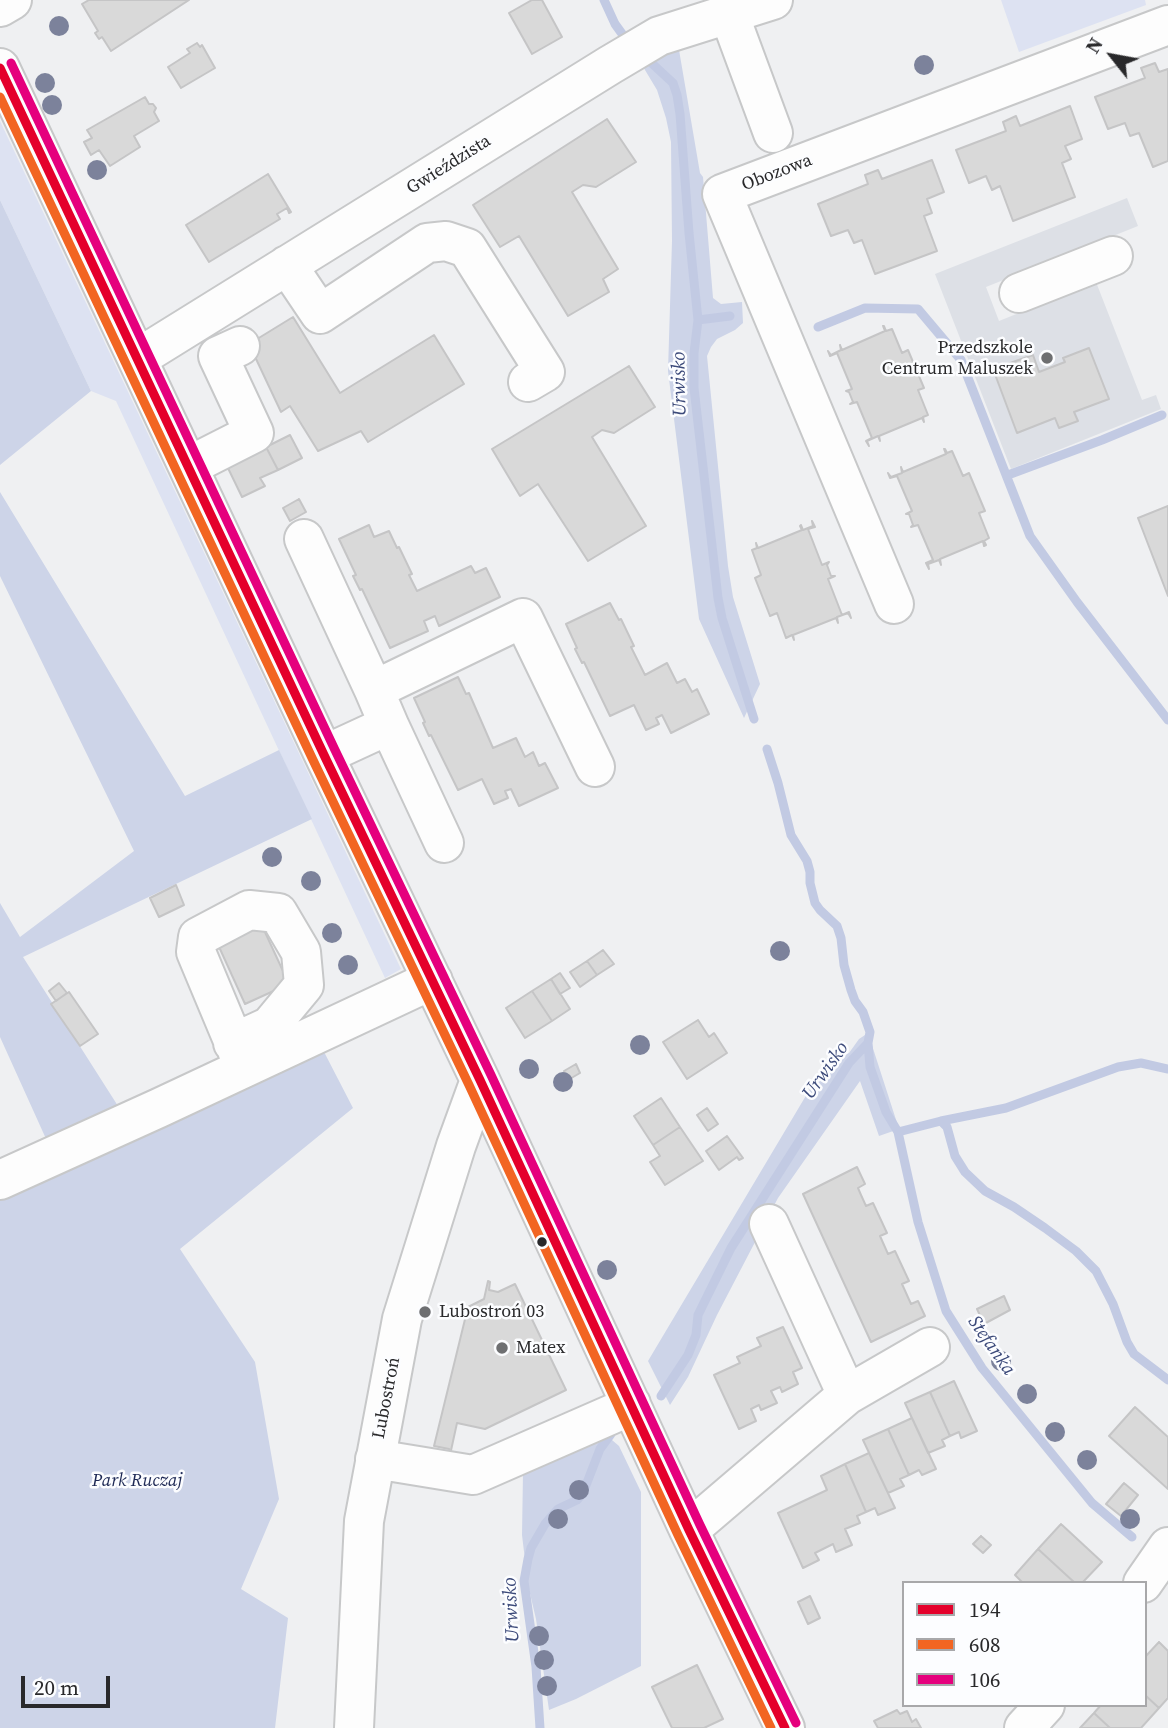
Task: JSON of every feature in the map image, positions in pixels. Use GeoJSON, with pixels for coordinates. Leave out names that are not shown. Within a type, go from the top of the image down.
{"type":"FeatureCollection","features":[{"type":"Feature","properties":{"kind":"street"},"geometry":{"type":"LineString","coordinates":[[0,7],[12,0]]}},
{"type":"Feature","properties":{"kind":"street","name":"Gwieździsta"},"geometry":{"type":"LineString","coordinates":[[138,358],[659,36],[773,0]]}},
{"type":"Feature","properties":{"kind":"street"},"geometry":{"type":"LineString","coordinates":[[729,14],[773,133]]}},
{"type":"Feature","properties":{"kind":"street","name":"Obozowa"},"geometry":{"type":"LineString","coordinates":[[894,604],[722,194],[1168,25]]}},
{"type":"Feature","properties":{"kind":"street"},"geometry":{"type":"LineString","coordinates":[[0,68],[480,1080],[689,1530],[785,1728]]}},
{"type":"Feature","properties":{"kind":"street"},"geometry":{"type":"LineString","coordinates":[[288,265],[320,314],[427,243],[446,241],[467,248],[517,323],[545,372],[528,382]]}},
{"type":"Feature","properties":{"kind":"street"},"geometry":{"type":"LineString","coordinates":[[1018,293],[1113,256]]}},
{"type":"Feature","properties":{"kind":"street"},"geometry":{"type":"LineString","coordinates":[[189,466],[254,433],[218,356],[240,346]]}},
{"type":"Feature","properties":{"kind":"street"},"geometry":{"type":"LineString","coordinates":[[304,539],[444,843]]}},
{"type":"Feature","properties":{"kind":"street"},"geometry":{"type":"LineString","coordinates":[[374,690],[523,618],[595,767]]}},
{"type":"Feature","properties":{"kind":"street"},"geometry":{"type":"LineString","coordinates":[[324,755],[388,725]]}},
{"type":"Feature","properties":{"kind":"street"},"geometry":{"type":"LineString","coordinates":[[0,1180],[239,1055],[433,981]]}},
{"type":"Feature","properties":{"kind":"street","name":"Lubostroń"},"geometry":{"type":"LineString","coordinates":[[354,1728],[363,1521],[402,1319],[456,1146],[480,1080]]}},
{"type":"Feature","properties":{"kind":"street"},"geometry":{"type":"LineString","coordinates":[[769,1224],[847,1395]]}},
{"type":"Feature","properties":{"kind":"street"},"geometry":{"type":"LineString","coordinates":[[689,1530],[847,1395],[930,1347]]}},
{"type":"Feature","properties":{"kind":"street"},"geometry":{"type":"LineString","coordinates":[[375,1459],[473,1475],[631,1404]]}},
{"type":"Feature","properties":{"kind":"street"},"geometry":{"type":"LineString","coordinates":[[1144,1581],[1168,1547]]}},
{"type":"Feature","properties":{"kind":"street"},"geometry":{"type":"LineString","coordinates":[[1024,1728],[1043,1707]]}},
{"type":"Feature","properties":{"kind":"shaded area"},"geometry":{"type":"Polygon","coordinates":[[[1001,0],[1145,0],[1146,5],[1019,52],[1001,0]]]}},
{"type":"Feature","properties":{"kind":"shaded area"},"geometry":{"type":"Polygon","coordinates":[[[0,121],[401,969],[385,978],[116,401],[91,391],[0,200],[0,121]]]}},
{"type":"Feature","properties":{"kind":"shaded area","name":"Przedszkole Centrum Maluszek"},"geometry":{"type":"Polygon","coordinates":[[[1127,198],[1138,226],[986,287],[999,321],[1096,282],[1142,400],[1156,395],[1161,409],[1011,469],[935,274],[1127,198]]]}},
{"type":"Feature","properties":{"kind":"green space"},"geometry":{"type":"Polygon","coordinates":[[[678,44],[700,173],[703,177],[713,298],[721,304],[742,302],[743,323],[717,339],[707,356],[733,597],[760,684],[744,718],[699,619],[668,371],[672,241],[671,142],[657,90],[639,60],[678,44]]]}},
{"type":"Feature","properties":{"kind":"green space"},"geometry":{"type":"Polygon","coordinates":[[[0,200],[91,391],[0,465],[0,200]]]}},
{"type":"Feature","properties":{"kind":"green space"},"geometry":{"type":"Polygon","coordinates":[[[0,492],[185,796],[279,750],[312,819],[23,957],[118,1106],[47,1141],[0,1037],[0,903],[20,937],[134,851],[0,576],[0,492]]]}},
{"type":"Feature","properties":{"kind":"green space"},"geometry":{"type":"Polygon","coordinates":[[[868,1033],[899,1129],[879,1136],[860,1081],[778,1198],[688,1377],[670,1405],[648,1361],[826,1062],[849,1053],[859,1039],[868,1033]]]}},
{"type":"Feature","properties":{"kind":"green space","name":"Park Ruczaj"},"geometry":{"type":"Polygon","coordinates":[[[322,1048],[353,1108],[180,1249],[255,1362],[279,1499],[241,1589],[288,1618],[275,1728],[0,1728],[0,1200],[322,1048]]]}},
{"type":"Feature","properties":{"kind":"green space"},"geometry":{"type":"Polygon","coordinates":[[[605,1434],[619,1446],[641,1492],[641,1666],[549,1710],[522,1535],[523,1473],[605,1434]]]}},
{"type":"Feature","properties":{"kind":"building"},"geometry":{"type":"Polygon","coordinates":[[[89,0],[189,0],[111,51],[102,37],[99,39],[95,33],[98,31],[82,4],[89,0]]]}},
{"type":"Feature","properties":{"kind":"building"},"geometry":{"type":"Polygon","coordinates":[[[532,0],[542,0],[562,37],[532,54],[509,13],[532,0]]]}},
{"type":"Feature","properties":{"kind":"building"},"geometry":{"type":"Polygon","coordinates":[[[197,43],[200,47],[202,45],[215,68],[181,88],[168,67],[190,53],[187,49],[197,43]]]}},
{"type":"Feature","properties":{"kind":"building"},"geometry":{"type":"Polygon","coordinates":[[[1155,63],[1159,72],[1168,69],[1168,161],[1153,167],[1139,133],[1130,136],[1125,123],[1108,129],[1095,97],[1145,78],[1141,68],[1155,63]]]}},
{"type":"Feature","properties":{"kind":"building"},"geometry":{"type":"Polygon","coordinates":[[[145,97],[149,104],[156,108],[154,112],[159,121],[134,136],[140,147],[110,166],[99,150],[91,155],[84,142],[92,138],[87,130],[145,97]]]}},
{"type":"Feature","properties":{"kind":"building"},"geometry":{"type":"Polygon","coordinates":[[[1070,106],[1082,139],[1065,146],[1071,159],[1062,163],[1075,197],[1013,221],[1000,186],[992,190],[986,176],[969,183],[956,150],[1006,131],[1003,122],[1016,116],[1020,126],[1070,106]]]}},
{"type":"Feature","properties":{"kind":"building"},"geometry":{"type":"Polygon","coordinates":[[[607,119],[636,162],[596,187],[583,185],[572,192],[618,269],[603,279],[609,292],[568,316],[519,236],[500,247],[473,205],[607,119]]]}},
{"type":"Feature","properties":{"kind":"building"},"geometry":{"type":"Polygon","coordinates":[[[932,160],[944,192],[927,199],[932,213],[924,216],[937,251],[875,274],[862,240],[854,243],[848,230],[831,236],[818,204],[868,184],[865,175],[878,170],[882,179],[932,160]]]}},
{"type":"Feature","properties":{"kind":"building"},"geometry":{"type":"Polygon","coordinates":[[[268,174],[291,212],[289,213],[287,208],[277,214],[280,219],[209,262],[186,225],[268,174]]]}},
{"type":"Feature","properties":{"kind":"building"},"geometry":{"type":"Polygon","coordinates":[[[293,317],[340,393],[434,335],[464,384],[368,442],[361,431],[318,451],[290,406],[281,412],[249,344],[293,317]]]}},
{"type":"Feature","properties":{"kind":"building"},"geometry":{"type":"Polygon","coordinates":[[[883,326],[886,331],[892,329],[902,353],[908,350],[924,388],[918,390],[928,415],[923,417],[924,422],[922,418],[879,436],[880,441],[878,436],[867,441],[869,446],[866,441],[872,438],[857,402],[850,404],[853,402],[846,391],[852,389],[837,353],[830,356],[828,351],[831,355],[841,350],[840,345],[842,350],[885,331],[883,326]]]}},
{"type":"Feature","properties":{"kind":"building"},"geometry":{"type":"Polygon","coordinates":[[[1089,348],[1109,399],[1074,412],[1078,421],[1059,428],[1055,418],[1017,433],[993,369],[1033,355],[1039,372],[1065,362],[1063,358],[1089,348]]]}},
{"type":"Feature","properties":{"kind":"building"},"geometry":{"type":"Polygon","coordinates":[[[629,366],[655,407],[614,433],[602,430],[592,437],[646,526],[588,561],[538,484],[520,496],[492,449],[629,366]]]}},
{"type":"Feature","properties":{"kind":"building"},"geometry":{"type":"Polygon","coordinates":[[[290,435],[302,458],[278,470],[266,447],[290,435]]]}},
{"type":"Feature","properties":{"kind":"building"},"geometry":{"type":"Polygon","coordinates":[[[266,447],[278,470],[260,478],[265,486],[242,497],[227,466],[266,447]]]}},
{"type":"Feature","properties":{"kind":"building"},"geometry":{"type":"Polygon","coordinates":[[[944,449],[947,453],[952,451],[963,476],[969,473],[985,511],[979,513],[989,538],[984,541],[984,546],[983,541],[940,559],[941,565],[939,560],[928,564],[929,569],[926,563],[933,560],[918,525],[911,527],[913,525],[909,514],[906,514],[912,511],[897,476],[890,478],[888,473],[891,477],[902,473],[901,467],[903,472],[946,454],[944,449]]]}},
{"type":"Feature","properties":{"kind":"building"},"geometry":{"type":"Polygon","coordinates":[[[299,499],[306,512],[290,521],[283,508],[299,499]]]}},
{"type":"Feature","properties":{"kind":"building"},"geometry":{"type":"Polygon","coordinates":[[[1168,506],[1168,596],[1138,518],[1168,506]]]}},
{"type":"Feature","properties":{"kind":"building"},"geometry":{"type":"Polygon","coordinates":[[[812,521],[815,527],[808,529],[822,565],[829,562],[827,565],[831,576],[835,576],[828,579],[842,615],[849,612],[851,618],[848,613],[837,617],[838,623],[836,618],[793,635],[794,640],[792,635],[786,638],[777,613],[770,616],[755,578],[761,575],[752,550],[757,548],[756,543],[758,548],[802,530],[801,525],[803,530],[813,526],[812,521]]]}},
{"type":"Feature","properties":{"kind":"building"},"geometry":{"type":"Polygon","coordinates":[[[369,525],[374,537],[389,531],[412,574],[409,575],[417,591],[471,566],[475,573],[486,568],[500,597],[439,626],[435,616],[424,621],[428,631],[390,648],[353,576],[356,575],[339,539],[369,525]]]}},
{"type":"Feature","properties":{"kind":"building"},"geometry":{"type":"Polygon","coordinates":[[[610,603],[619,620],[621,619],[645,675],[667,663],[677,683],[685,679],[692,692],[697,689],[709,714],[671,733],[662,715],[656,718],[659,724],[646,730],[634,705],[610,716],[575,649],[577,648],[566,624],[610,603]]]}},
{"type":"Feature","properties":{"kind":"building"},"geometry":{"type":"Polygon","coordinates":[[[458,677],[466,694],[469,693],[493,748],[516,738],[525,757],[533,752],[539,766],[545,763],[558,788],[519,806],[511,789],[505,791],[508,798],[494,804],[482,779],[458,790],[431,735],[429,736],[414,698],[458,677]]]}},
{"type":"Feature","properties":{"kind":"building"},"geometry":{"type":"Polygon","coordinates":[[[176,885],[184,905],[159,917],[150,898],[176,885]]]}},
{"type":"Feature","properties":{"kind":"building"},"geometry":{"type":"Polygon","coordinates":[[[258,917],[289,984],[245,1004],[215,938],[258,917]]]}},
{"type":"Feature","properties":{"kind":"building"},"geometry":{"type":"Polygon","coordinates":[[[603,950],[614,964],[597,975],[587,961],[603,950]]]}},
{"type":"Feature","properties":{"kind":"building"},"geometry":{"type":"Polygon","coordinates":[[[587,961],[597,975],[580,987],[570,972],[587,961]]]}},
{"type":"Feature","properties":{"kind":"building"},"geometry":{"type":"Polygon","coordinates":[[[560,973],[570,988],[560,994],[551,979],[560,973]]]}},
{"type":"Feature","properties":{"kind":"building"},"geometry":{"type":"Polygon","coordinates":[[[551,979],[570,1009],[552,1021],[532,991],[551,979]]]}},
{"type":"Feature","properties":{"kind":"building"},"geometry":{"type":"Polygon","coordinates":[[[59,983],[67,993],[56,1001],[49,991],[59,983]]]}},
{"type":"Feature","properties":{"kind":"building"},"geometry":{"type":"Polygon","coordinates":[[[532,991],[552,1021],[525,1038],[506,1008],[532,991]]]}},
{"type":"Feature","properties":{"kind":"building"},"geometry":{"type":"Polygon","coordinates":[[[69,992],[98,1034],[80,1046],[51,1004],[69,992]]]}},
{"type":"Feature","properties":{"kind":"building"},"geometry":{"type":"Polygon","coordinates":[[[698,1020],[709,1037],[714,1033],[727,1053],[687,1079],[663,1042],[698,1020]]]}},
{"type":"Feature","properties":{"kind":"building"},"geometry":{"type":"Polygon","coordinates":[[[576,1064],[580,1073],[568,1080],[564,1071],[576,1064]]]}},
{"type":"Feature","properties":{"kind":"building"},"geometry":{"type":"Polygon","coordinates":[[[661,1098],[680,1127],[653,1145],[634,1116],[661,1098]]]}},
{"type":"Feature","properties":{"kind":"building"},"geometry":{"type":"Polygon","coordinates":[[[707,1108],[718,1124],[708,1131],[697,1115],[707,1108]]]}},
{"type":"Feature","properties":{"kind":"building"},"geometry":{"type":"Polygon","coordinates":[[[680,1127],[703,1161],[665,1185],[650,1162],[660,1156],[653,1145],[680,1127]]]}},
{"type":"Feature","properties":{"kind":"building"},"geometry":{"type":"Polygon","coordinates":[[[727,1136],[743,1158],[739,1160],[737,1157],[719,1170],[706,1151],[727,1136]]]}},
{"type":"Feature","properties":{"kind":"building"},"geometry":{"type":"Polygon","coordinates":[[[857,1167],[865,1184],[858,1188],[866,1206],[873,1203],[887,1233],[880,1236],[888,1254],[895,1251],[909,1281],[902,1284],[911,1304],[918,1301],[925,1316],[871,1342],[803,1194],[857,1167]]]}},
{"type":"Feature","properties":{"kind":"building","name":"Matex"},"geometry":{"type":"Polygon","coordinates":[[[488,1281],[489,1290],[498,1292],[515,1284],[566,1390],[485,1429],[457,1423],[450,1455],[449,1449],[434,1446],[468,1307],[484,1299],[488,1281]]]}},
{"type":"Feature","properties":{"kind":"building"},"geometry":{"type":"Polygon","coordinates":[[[1004,1296],[1010,1310],[984,1324],[977,1309],[1004,1296]]]}},
{"type":"Feature","properties":{"kind":"building"},"geometry":{"type":"Polygon","coordinates":[[[783,1327],[802,1368],[793,1372],[798,1384],[782,1392],[780,1387],[771,1391],[777,1403],[761,1410],[759,1405],[751,1409],[756,1421],[739,1429],[714,1375],[740,1363],[737,1357],[761,1346],[757,1338],[783,1327]]]}},
{"type":"Feature","properties":{"kind":"building"},"geometry":{"type":"Polygon","coordinates":[[[954,1381],[977,1431],[961,1438],[959,1432],[950,1436],[930,1392],[954,1381]]]}},
{"type":"Feature","properties":{"kind":"building"},"geometry":{"type":"Polygon","coordinates":[[[930,1392],[950,1436],[942,1440],[945,1446],[928,1453],[905,1403],[930,1392]]]}},
{"type":"Feature","properties":{"kind":"building"},"geometry":{"type":"Polygon","coordinates":[[[1135,1407],[1168,1437],[1168,1489],[1109,1436],[1135,1407]]]}},
{"type":"Feature","properties":{"kind":"building"},"geometry":{"type":"Polygon","coordinates":[[[912,1418],[936,1469],[922,1475],[919,1470],[909,1475],[888,1429],[912,1418]]]}},
{"type":"Feature","properties":{"kind":"building"},"geometry":{"type":"Polygon","coordinates":[[[888,1429],[909,1475],[900,1479],[904,1486],[888,1493],[863,1440],[888,1429]]]}},
{"type":"Feature","properties":{"kind":"building"},"geometry":{"type":"Polygon","coordinates":[[[869,1453],[895,1508],[878,1515],[875,1508],[866,1512],[845,1464],[869,1453]]]}},
{"type":"Feature","properties":{"kind":"building"},"geometry":{"type":"Polygon","coordinates":[[[845,1464],[866,1512],[857,1516],[860,1523],[845,1529],[852,1545],[836,1552],[833,1544],[815,1553],[819,1560],[803,1568],[778,1513],[827,1490],[821,1476],[845,1464]]]}},
{"type":"Feature","properties":{"kind":"building"},"geometry":{"type":"Polygon","coordinates":[[[1124,1483],[1138,1495],[1121,1516],[1106,1504],[1124,1483]]]}},
{"type":"Feature","properties":{"kind":"building"},"geometry":{"type":"Polygon","coordinates":[[[1061,1524],[1102,1562],[1084,1581],[1073,1581],[1038,1549],[1061,1524]]]}},
{"type":"Feature","properties":{"kind":"building"},"geometry":{"type":"Polygon","coordinates":[[[981,1536],[991,1545],[983,1553],[973,1544],[981,1536]]]}},
{"type":"Feature","properties":{"kind":"building"},"geometry":{"type":"Polygon","coordinates":[[[1038,1549],[1073,1581],[1021,1581],[1015,1575],[1038,1549]]]}},
{"type":"Feature","properties":{"kind":"building"},"geometry":{"type":"Polygon","coordinates":[[[810,1596],[820,1618],[808,1624],[798,1602],[810,1596]]]}},
{"type":"Feature","properties":{"kind":"building"},"geometry":{"type":"Polygon","coordinates":[[[1159,1642],[1168,1651],[1168,1698],[1159,1708],[1147,1697],[1147,1655],[1159,1642]]]}},
{"type":"Feature","properties":{"kind":"building"},"geometry":{"type":"Polygon","coordinates":[[[697,1665],[723,1719],[704,1728],[672,1728],[652,1687],[697,1665]]]}},
{"type":"Feature","properties":{"kind":"building"},"geometry":{"type":"Polygon","coordinates":[[[1147,1697],[1159,1708],[1141,1728],[1110,1728],[1094,1713],[1099,1707],[1147,1707],[1147,1697]]]}},
{"type":"Feature","properties":{"kind":"building"},"geometry":{"type":"Polygon","coordinates":[[[897,1710],[900,1714],[907,1711],[912,1722],[916,1719],[921,1728],[878,1728],[874,1721],[897,1710]]]}},
{"type":"Feature","properties":{"kind":"building"},"geometry":{"type":"Polygon","coordinates":[[[1094,1713],[1110,1728],[1080,1728],[1094,1713]]]}},
{"type":"Feature","properties":{"kind":"waterway","name":"Urwisko"},"geometry":{"type":"LineString","coordinates":[[604,0],[615,24],[628,42]]}},
{"type":"Feature","properties":{"kind":"waterway","name":"Urwisko"},"geometry":{"type":"LineString","coordinates":[[645,57],[673,83],[677,95],[698,320],[694,388],[718,598],[754,719]]}},
{"type":"Feature","properties":{"kind":"waterway"},"geometry":{"type":"LineString","coordinates":[[818,327],[865,308],[918,309],[961,360],[1030,536],[1168,720]]}},
{"type":"Feature","properties":{"kind":"waterway"},"geometry":{"type":"LineString","coordinates":[[698,320],[730,316]]}},
{"type":"Feature","properties":{"kind":"waterway"},"geometry":{"type":"LineString","coordinates":[[1008,475],[1162,415]]}},
{"type":"Feature","properties":{"kind":"waterway","name":"Urwisko"},"geometry":{"type":"LineString","coordinates":[[661,1396],[688,1355],[696,1335],[698,1315],[731,1248],[849,1063],[868,1043],[870,1032],[851,990],[837,926],[815,903],[807,861],[791,835],[767,749]]}},
{"type":"Feature","properties":{"kind":"waterway","name":"Stefanka"},"geometry":{"type":"LineString","coordinates":[[868,1043],[870,1067],[886,1112],[898,1132],[918,1222],[946,1311],[982,1368],[1092,1503],[1132,1537]]}},
{"type":"Feature","properties":{"kind":"waterway"},"geometry":{"type":"LineString","coordinates":[[941,1121],[1006,1108],[1118,1067],[1141,1063],[1168,1069]]}},
{"type":"Feature","properties":{"kind":"waterway"},"geometry":{"type":"LineString","coordinates":[[898,1132],[941,1121],[947,1127],[955,1156],[965,1172],[985,1191],[1014,1207],[1076,1251],[1096,1271],[1134,1354],[1168,1380]]}},
{"type":"Feature","properties":{"kind":"waterway","name":"Urwisko"},"geometry":{"type":"LineString","coordinates":[[540,1728],[536,1667],[524,1581],[528,1559],[531,1548],[545,1524],[558,1509],[577,1500],[583,1493],[600,1449],[611,1434]]}},
{"type":"Feature","properties":{"kind":"transit line","name":"106"},"geometry":{"type":"LineString","coordinates":[[11,63],[491,1075],[700,1525],[796,1723]]}},
{"type":"Feature","properties":{"kind":"transit line","name":"194"},"geometry":{"type":"LineString","coordinates":[[0,68],[480,1080],[689,1530],[785,1728]]}},
{"type":"Feature","properties":{"kind":"transit line","name":"608"},"geometry":{"type":"LineString","coordinates":[[0,97],[771,1728]]}},
{"type":"Feature","properties":{"kind":"place","name":"Przedszkole Centrum Maluszek"},"geometry":{"type":"Point","coordinates":[1047,358]}},
{"type":"Feature","properties":{"kind":"place","name":"Lubostroń 03"},"geometry":{"type":"Point","coordinates":[425,1312]}},
{"type":"Feature","properties":{"kind":"place","name":"Matex"},"geometry":{"type":"Point","coordinates":[502,1348]}}]}
